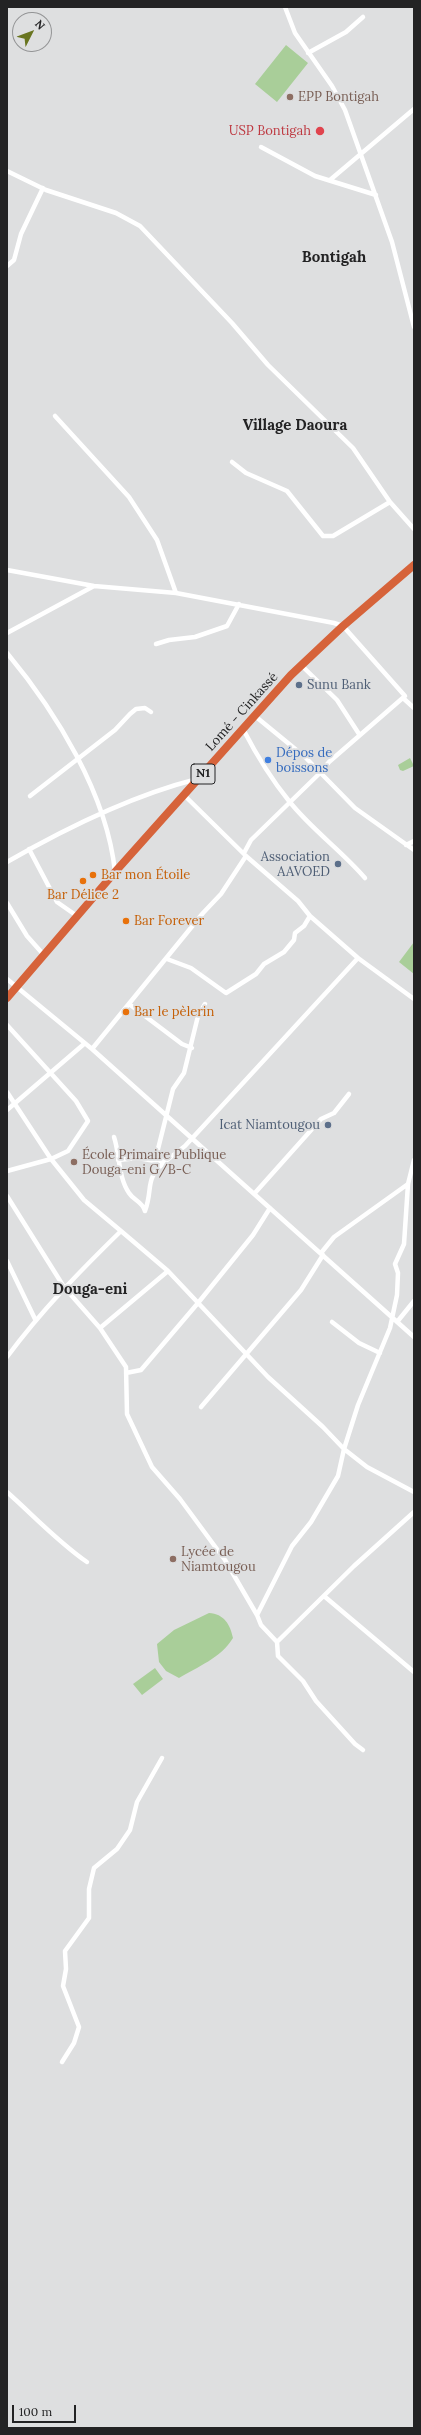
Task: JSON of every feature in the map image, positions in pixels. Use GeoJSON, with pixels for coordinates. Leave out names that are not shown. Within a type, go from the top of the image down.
{"type":"FeatureCollection","features":[{"type":"Feature","properties":{"kind":"highway","name":"Lomé - Cinkassé"},"geometry":{"type":"LineString","coordinates":[[7,998],[43,954],[115,872],[185,796],[199,778],[301,665],[343,626],[414,565]]}},
{"type":"Feature","properties":{"kind":"street"},"geometry":{"type":"LineString","coordinates":[[285,7],[295,33],[332,86],[345,110],[376,195],[400,272],[414,327]]}},
{"type":"Feature","properties":{"kind":"street"},"geometry":{"type":"LineString","coordinates":[[308,53],[346,32],[363,17]]}},
{"type":"Feature","properties":{"kind":"street"},"geometry":{"type":"LineString","coordinates":[[330,180],[414,108]]}},
{"type":"Feature","properties":{"kind":"street"},"geometry":{"type":"LineString","coordinates":[[261,147],[303,171],[376,195]]}},
{"type":"Feature","properties":{"kind":"street"},"geometry":{"type":"LineString","coordinates":[[7,171],[43,188],[116,213],[140,226],[232,323],[268,365],[353,448],[390,502],[414,529]]}},
{"type":"Feature","properties":{"kind":"street"},"geometry":{"type":"LineString","coordinates":[[7,266],[14,260],[21,234],[43,188]]}},
{"type":"Feature","properties":{"kind":"street"},"geometry":{"type":"LineString","coordinates":[[55,416],[129,497],[157,540],[176,593]]}},
{"type":"Feature","properties":{"kind":"street"},"geometry":{"type":"LineString","coordinates":[[232,462],[246,473],[287,491],[323,536],[328,537],[390,502]]}},
{"type":"Feature","properties":{"kind":"street"},"geometry":{"type":"LineString","coordinates":[[7,570],[94,586],[176,593],[239,604],[343,626],[405,696],[403,698],[414,708]]}},
{"type":"Feature","properties":{"kind":"street"},"geometry":{"type":"LineString","coordinates":[[7,633],[94,586]]}},
{"type":"Feature","properties":{"kind":"street"},"geometry":{"type":"LineString","coordinates":[[156,644],[169,640],[195,637],[208,631],[227,626],[239,604]]}},
{"type":"Feature","properties":{"kind":"street"},"geometry":{"type":"LineString","coordinates":[[7,653],[65,732],[78,758],[101,815],[112,848],[115,872]]}},
{"type":"Feature","properties":{"kind":"street"},"geometry":{"type":"LineString","coordinates":[[301,665],[337,700],[360,734]]}},
{"type":"Feature","properties":{"kind":"street"},"geometry":{"type":"LineString","coordinates":[[92,1049],[222,894],[245,855],[251,840],[320,774],[329,762],[403,698]]}},
{"type":"Feature","properties":{"kind":"street"},"geometry":{"type":"LineString","coordinates":[[30,796],[115,730],[136,709],[145,708],[151,712]]}},
{"type":"Feature","properties":{"kind":"street"},"geometry":{"type":"LineString","coordinates":[[255,716],[304,757],[355,808],[414,850]]}},
{"type":"Feature","properties":{"kind":"street"},"geometry":{"type":"LineString","coordinates":[[243,729],[265,768],[289,802],[347,857],[365,878]]}},
{"type":"Feature","properties":{"kind":"street"},"geometry":{"type":"LineString","coordinates":[[7,862],[54,834],[160,789],[199,778]]}},
{"type":"Feature","properties":{"kind":"street"},"geometry":{"type":"LineString","coordinates":[[185,796],[245,855],[298,901],[310,916],[358,958],[414,999]]}},
{"type":"Feature","properties":{"kind":"street"},"geometry":{"type":"LineString","coordinates":[[406,845],[414,841]]}},
{"type":"Feature","properties":{"kind":"street"},"geometry":{"type":"LineString","coordinates":[[29,849],[57,902],[77,916]]}},
{"type":"Feature","properties":{"kind":"street"},"geometry":{"type":"LineString","coordinates":[[7,903],[27,936],[43,954]]}},
{"type":"Feature","properties":{"kind":"street"},"geometry":{"type":"LineString","coordinates":[[167,960],[191,968],[226,992],[256,974],[264,964],[284,952],[294,940],[295,933],[304,926],[310,916]]}},
{"type":"Feature","properties":{"kind":"street"},"geometry":{"type":"LineString","coordinates":[[114,1138],[119,1152],[118,1160],[129,1193],[143,1204],[145,1211],[149,1199],[149,1182],[153,1173],[192,1140],[358,958]]}},
{"type":"Feature","properties":{"kind":"street"},"geometry":{"type":"LineString","coordinates":[[7,979],[84,1044],[92,1049],[414,1338]]}},
{"type":"Feature","properties":{"kind":"street"},"geometry":{"type":"LineString","coordinates":[[130,1004],[182,1044],[192,1048]]}},
{"type":"Feature","properties":{"kind":"street"},"geometry":{"type":"LineString","coordinates":[[155,1161],[173,1089],[184,1073],[192,1048],[198,1016],[205,1004]]}},
{"type":"Feature","properties":{"kind":"street"},"geometry":{"type":"LineString","coordinates":[[7,1025],[27,1045],[50,1074],[76,1102],[88,1121],[68,1151],[51,1159],[7,1171]]}},
{"type":"Feature","properties":{"kind":"street"},"geometry":{"type":"LineString","coordinates":[[7,1110],[84,1044]]}},
{"type":"Feature","properties":{"kind":"street"},"geometry":{"type":"LineString","coordinates":[[7,1092],[51,1159],[84,1200],[168,1271],[296,1405],[323,1427],[344,1449],[367,1467],[414,1492]]}},
{"type":"Feature","properties":{"kind":"street"},"geometry":{"type":"LineString","coordinates":[[254,1194],[322,1119],[334,1113],[349,1094]]}},
{"type":"Feature","properties":{"kind":"street"},"geometry":{"type":"LineString","coordinates":[[118,1160],[138,1158],[155,1161],[167,1160]]}},
{"type":"Feature","properties":{"kind":"street"},"geometry":{"type":"LineString","coordinates":[[395,1320],[398,1273],[395,1264],[404,1244],[408,1184],[414,1160]]}},
{"type":"Feature","properties":{"kind":"street"},"geometry":{"type":"LineString","coordinates":[[201,1406],[301,1290],[322,1254],[334,1237],[354,1225],[408,1184]]}},
{"type":"Feature","properties":{"kind":"street"},"geometry":{"type":"LineString","coordinates":[[7,1196],[64,1287],[100,1328],[126,1367],[126,1414],[152,1467],[180,1499],[225,1560],[257,1615],[261,1626],[277,1642],[278,1656],[303,1681],[316,1701],[355,1744],[363,1750]]}},
{"type":"Feature","properties":{"kind":"street"},"geometry":{"type":"LineString","coordinates":[[126,1373],[141,1370],[253,1235],[270,1208]]}},
{"type":"Feature","properties":{"kind":"street"},"geometry":{"type":"LineString","coordinates":[[7,1357],[35,1319],[64,1287],[121,1231]]}},
{"type":"Feature","properties":{"kind":"street"},"geometry":{"type":"LineString","coordinates":[[7,1261],[35,1319]]}},
{"type":"Feature","properties":{"kind":"street"},"geometry":{"type":"LineString","coordinates":[[100,1328],[168,1271]]}},
{"type":"Feature","properties":{"kind":"street"},"geometry":{"type":"LineString","coordinates":[[257,1615],[292,1546],[311,1522],[338,1476],[344,1449],[358,1404],[380,1353],[395,1320],[414,1301]]}},
{"type":"Feature","properties":{"kind":"street"},"geometry":{"type":"LineString","coordinates":[[332,1322],[359,1344],[380,1353]]}},
{"type":"Feature","properties":{"kind":"street"},"geometry":{"type":"LineString","coordinates":[[7,1492],[25,1510],[60,1539],[64,1546],[87,1562]]}},
{"type":"Feature","properties":{"kind":"street"},"geometry":{"type":"LineString","coordinates":[[277,1642],[414,1512]]}},
{"type":"Feature","properties":{"kind":"street"},"geometry":{"type":"LineString","coordinates":[[324,1596],[414,1672]]}},
{"type":"Feature","properties":{"kind":"street"},"geometry":{"type":"LineString","coordinates":[[62,2062],[76,2038],[79,2027],[63,1986],[66,1969],[65,1951],[89,1918],[89,1889],[94,1868],[117,1849],[130,1830],[137,1802],[162,1758]]}},
{"type":"Feature","properties":{"kind":"green space"},"geometry":{"type":"Polygon","coordinates":[[[286,45],[308,63],[277,102],[255,84],[286,45]]]}},
{"type":"Feature","properties":{"kind":"green space"},"geometry":{"type":"Polygon","coordinates":[[[410,758],[414,766],[403,771],[400,770],[398,765],[410,758]]]}},
{"type":"Feature","properties":{"kind":"green space"},"geometry":{"type":"Polygon","coordinates":[[[414,942],[414,974],[399,962],[414,942]]]}},
{"type":"Feature","properties":{"kind":"green space"},"geometry":{"type":"Polygon","coordinates":[[[209,1613],[219,1615],[228,1624],[233,1638],[228,1645],[215,1657],[179,1678],[166,1671],[159,1662],[157,1644],[174,1630],[209,1613]]]}},
{"type":"Feature","properties":{"kind":"green space"},"geometry":{"type":"Polygon","coordinates":[[[155,1668],[163,1679],[142,1695],[133,1684],[155,1668]]]}},
{"type":"Feature","properties":{"kind":"place","name":"EPP Bontigah"},"geometry":{"type":"Point","coordinates":[290,97]}},
{"type":"Feature","properties":{"kind":"place","name":"USP Bontigah"},"geometry":{"type":"Point","coordinates":[320,131]}},
{"type":"Feature","properties":{"kind":"place","name":"Sunu Bank"},"geometry":{"type":"Point","coordinates":[299,685]}},
{"type":"Feature","properties":{"kind":"place","name":"Dépos de boissons"},"geometry":{"type":"Point","coordinates":[268,760]}},
{"type":"Feature","properties":{"kind":"place","name":"Association AAVOED"},"geometry":{"type":"Point","coordinates":[338,864]}},
{"type":"Feature","properties":{"kind":"place","name":"Bar mon Étoile"},"geometry":{"type":"Point","coordinates":[93,875]}},
{"type":"Feature","properties":{"kind":"place","name":"Bar Délice 2"},"geometry":{"type":"Point","coordinates":[83,881]}},
{"type":"Feature","properties":{"kind":"place","name":"Bar Forever"},"geometry":{"type":"Point","coordinates":[126,921]}},
{"type":"Feature","properties":{"kind":"place","name":"Bar le pèlerin"},"geometry":{"type":"Point","coordinates":[126,1012]}},
{"type":"Feature","properties":{"kind":"place","name":"Icat Niamtougou"},"geometry":{"type":"Point","coordinates":[328,1125]}},
{"type":"Feature","properties":{"kind":"place","name":"École Primaire Publique Douga-eni G/B-C"},"geometry":{"type":"Point","coordinates":[74,1162]}},
{"type":"Feature","properties":{"kind":"place","name":"Lycée de Niamtougou"},"geometry":{"type":"Point","coordinates":[173,1559]}},
{"type":"Feature","properties":{"kind":"district","name":"Bontigah"},"geometry":{"type":"Point","coordinates":[334,258]}},
{"type":"Feature","properties":{"kind":"district","name":"Village Daoura"},"geometry":{"type":"Point","coordinates":[295,426]}},
{"type":"Feature","properties":{"kind":"district","name":"Douga-eni"},"geometry":{"type":"Point","coordinates":[90,1290]}}]}
